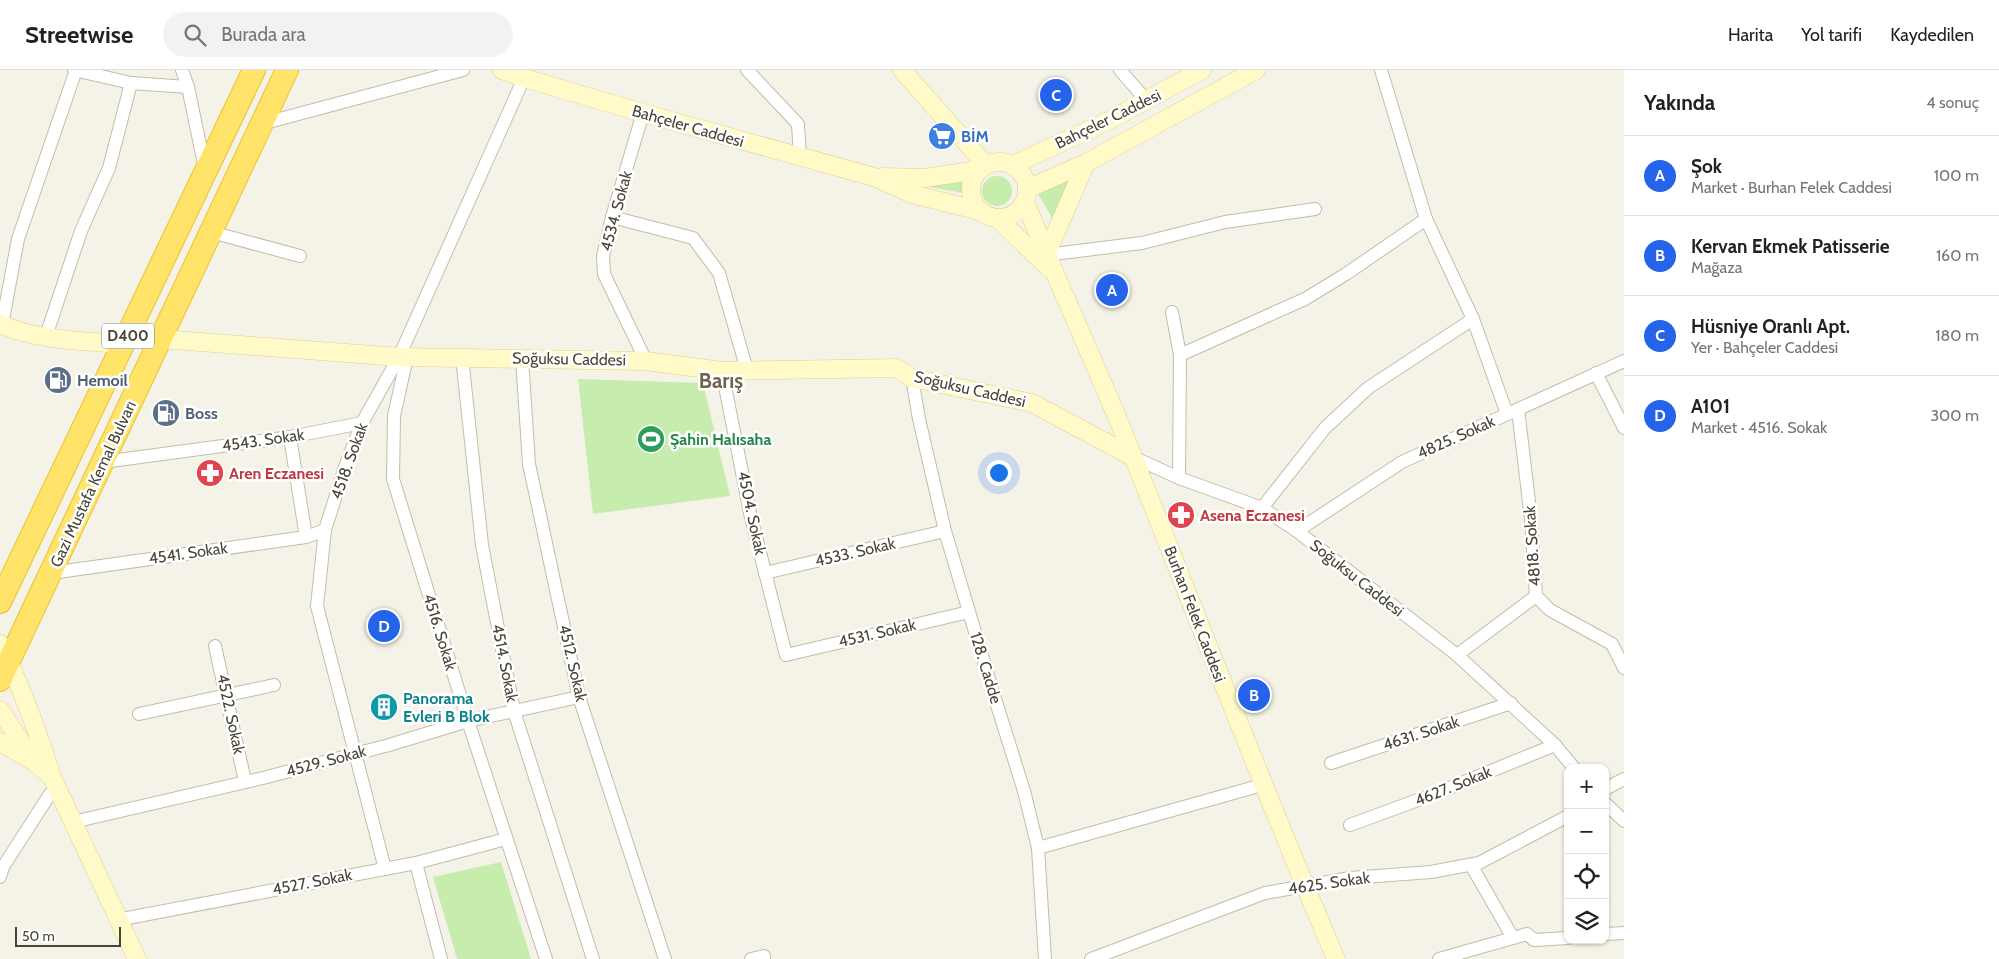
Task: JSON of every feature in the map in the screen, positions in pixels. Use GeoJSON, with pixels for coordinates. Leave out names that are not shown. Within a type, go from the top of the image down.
{"type":"FeatureCollection","features":[{"type":"Feature","properties":{"kind":"highway","name":"Gazi Mustafa Kemal Bulvarı"},"geometry":{"type":"LineString","coordinates":[[0,602],[6,579],[124,344],[254,70]]}},
{"type":"Feature","properties":{"kind":"highway","name":"Gazi Mustafa Kemal Bulvarı"},"geometry":{"type":"LineString","coordinates":[[3,662],[51,573],[286,70]]}},
{"type":"Feature","properties":{"kind":"street"},"geometry":{"type":"LineString","coordinates":[[124,344],[67,340],[14,330],[1,325],[18,240],[76,70],[131,83],[188,87]]}},
{"type":"Feature","properties":{"kind":"street"},"geometry":{"type":"LineString","coordinates":[[182,70],[188,87],[206,172]]}},
{"type":"Feature","properties":{"kind":"street"},"geometry":{"type":"LineString","coordinates":[[261,124],[463,70]]}},
{"type":"Feature","properties":{"kind":"street","name":"Bahçeler Caddesi"},"geometry":{"type":"LineString","coordinates":[[502,70],[643,113],[874,177]]}},
{"type":"Feature","properties":{"kind":"street"},"geometry":{"type":"LineString","coordinates":[[747,70],[798,124],[800,158]]}},
{"type":"Feature","properties":{"kind":"street"},"geometry":{"type":"LineString","coordinates":[[902,70],[982,167]]}},
{"type":"Feature","properties":{"kind":"street"},"geometry":{"type":"LineString","coordinates":[[1120,70],[1148,101]]}},
{"type":"Feature","properties":{"kind":"street","name":"Bahçeler Caddesi"},"geometry":{"type":"LineString","coordinates":[[1013,165],[1148,101],[1202,70]]}},
{"type":"Feature","properties":{"kind":"street","name":"Bahçeler Caddesi"},"geometry":{"type":"LineString","coordinates":[[1026,195],[1256,70]]}},
{"type":"Feature","properties":{"kind":"street","name":"4818. Sokak"},"geometry":{"type":"LineString","coordinates":[[1380,70],[1426,219],[1473,319],[1512,412],[1531,519],[1536,596],[1550,610],[1612,644],[1624,668]]}},
{"type":"Feature","properties":{"kind":"street","name":"4518. Sokak"},"geometry":{"type":"LineString","coordinates":[[385,868],[317,606],[325,530],[345,467],[362,423],[403,357],[524,78]]}},
{"type":"Feature","properties":{"kind":"street"},"geometry":{"type":"LineString","coordinates":[[46,336],[82,230],[109,168],[131,83]]}},
{"type":"Feature","properties":{"kind":"street","name":"4534. Sokak"},"geometry":{"type":"LineString","coordinates":[[643,113],[612,217],[603,256],[604,274],[646,361]]}},
{"type":"Feature","properties":{"kind":"street"},"geometry":{"type":"LineString","coordinates":[[874,177],[924,178],[982,167],[994,161],[1004,162],[1013,165],[1021,171],[1026,180],[1026,195],[1014,214],[1006,218],[988,216],[974,204],[970,186],[973,177],[982,167]]}},
{"type":"Feature","properties":{"kind":"street"},"geometry":{"type":"LineString","coordinates":[[1049,263],[1086,163]]}},
{"type":"Feature","properties":{"kind":"street"},"geometry":{"type":"LineString","coordinates":[[874,177],[912,194],[980,211]]}},
{"type":"Feature","properties":{"kind":"street","name":"Burhan Felek Caddesi"},"geometry":{"type":"LineString","coordinates":[[1026,195],[1049,263],[1133,456],[1262,785],[1336,959]]}},
{"type":"Feature","properties":{"kind":"street"},"geometry":{"type":"LineString","coordinates":[[1049,263],[1142,243],[1225,222],[1315,209]]}},
{"type":"Feature","properties":{"kind":"street"},"geometry":{"type":"LineString","coordinates":[[612,217],[693,238],[719,273],[747,370]]}},
{"type":"Feature","properties":{"kind":"street"},"geometry":{"type":"LineString","coordinates":[[997,218],[1049,263]]}},
{"type":"Feature","properties":{"kind":"street"},"geometry":{"type":"LineString","coordinates":[[1180,356],[1306,299],[1426,219]]}},
{"type":"Feature","properties":{"kind":"street"},"geometry":{"type":"LineString","coordinates":[[211,232],[300,256]]}},
{"type":"Feature","properties":{"kind":"street"},"geometry":{"type":"LineString","coordinates":[[1172,312],[1180,356],[1179,478]]}},
{"type":"Feature","properties":{"kind":"street"},"geometry":{"type":"LineString","coordinates":[[1262,508],[1325,428],[1368,388],[1473,319]]}},
{"type":"Feature","properties":{"kind":"street","name":"Soğuksu Caddesi"},"geometry":{"type":"LineString","coordinates":[[161,339],[403,357],[646,361],[722,371],[896,368],[912,378],[1032,403],[1179,478],[1262,508],[1297,531],[1457,655],[1555,745],[1571,764]]}},
{"type":"Feature","properties":{"kind":"street","name":"4516. Sokak"},"geometry":{"type":"LineString","coordinates":[[403,357],[394,416],[392,479],[468,721],[546,959]]}},
{"type":"Feature","properties":{"kind":"street","name":"4514. Sokak"},"geometry":{"type":"LineString","coordinates":[[462,357],[482,545],[514,711],[593,959]]}},
{"type":"Feature","properties":{"kind":"street","name":"4512. Sokak"},"geometry":{"type":"LineString","coordinates":[[522,358],[529,464],[579,697],[665,959]]}},
{"type":"Feature","properties":{"kind":"street","name":"4825. Sokak"},"geometry":{"type":"LineString","coordinates":[[1297,531],[1402,462],[1624,361]]}},
{"type":"Feature","properties":{"kind":"street","name":"4504. Sokak"},"geometry":{"type":"LineString","coordinates":[[722,371],[750,513],[786,654]]}},
{"type":"Feature","properties":{"kind":"street"},"geometry":{"type":"LineString","coordinates":[[1596,373],[1624,428]]}},
{"type":"Feature","properties":{"kind":"street","name":"128. Cadde"},"geometry":{"type":"LineString","coordinates":[[912,378],[919,418],[946,531],[1024,791],[1038,848],[1044,959]]}},
{"type":"Feature","properties":{"kind":"street","name":"4543. Sokak"},"geometry":{"type":"LineString","coordinates":[[103,462],[290,437],[362,423]]}},
{"type":"Feature","properties":{"kind":"street"},"geometry":{"type":"LineString","coordinates":[[290,437],[306,537]]}},
{"type":"Feature","properties":{"kind":"street","name":"4541. Sokak"},"geometry":{"type":"LineString","coordinates":[[51,573],[306,537],[325,530]]}},
{"type":"Feature","properties":{"kind":"street","name":"4533. Sokak"},"geometry":{"type":"LineString","coordinates":[[765,573],[946,531]]}},
{"type":"Feature","properties":{"kind":"street"},"geometry":{"type":"LineString","coordinates":[[1457,655],[1536,596]]}},
{"type":"Feature","properties":{"kind":"street","name":"4531. Sokak"},"geometry":{"type":"LineString","coordinates":[[786,654],[969,612]]}},
{"type":"Feature","properties":{"kind":"street","name":"4522. Sokak"},"geometry":{"type":"LineString","coordinates":[[215,646],[245,782]]}},
{"type":"Feature","properties":{"kind":"street"},"geometry":{"type":"LineString","coordinates":[[3,662],[46,757],[52,777],[136,959]]}},
{"type":"Feature","properties":{"kind":"street"},"geometry":{"type":"LineString","coordinates":[[139,714],[274,685]]}},
{"type":"Feature","properties":{"kind":"street","name":"4529. Sokak"},"geometry":{"type":"LineString","coordinates":[[73,822],[355,754],[468,721],[579,697]]}},
{"type":"Feature","properties":{"kind":"street","name":"4631. Sokak"},"geometry":{"type":"LineString","coordinates":[[1332,763],[1511,703]]}},
{"type":"Feature","properties":{"kind":"street"},"geometry":{"type":"LineString","coordinates":[[0,710],[33,761]]}},
{"type":"Feature","properties":{"kind":"street"},"geometry":{"type":"LineString","coordinates":[[0,742],[33,761],[52,777]]}},
{"type":"Feature","properties":{"kind":"street","name":"4627. Sokak"},"geometry":{"type":"LineString","coordinates":[[1350,826],[1555,745]]}},
{"type":"Feature","properties":{"kind":"street"},"geometry":{"type":"LineString","coordinates":[[1609,787],[1624,779]]}},
{"type":"Feature","properties":{"kind":"street"},"geometry":{"type":"LineString","coordinates":[[1038,848],[1262,785]]}},
{"type":"Feature","properties":{"kind":"street"},"geometry":{"type":"LineString","coordinates":[[0,877],[3,860],[50,794],[60,794]]}},
{"type":"Feature","properties":{"kind":"street"},"geometry":{"type":"LineString","coordinates":[[1609,807],[1624,821]]}},
{"type":"Feature","properties":{"kind":"street","name":"4625. Sokak"},"geometry":{"type":"LineString","coordinates":[[1090,959],[1265,893],[1350,878],[1431,872],[1479,864],[1564,818]]}},
{"type":"Feature","properties":{"kind":"street","name":"4527. Sokak"},"geometry":{"type":"LineString","coordinates":[[117,920],[416,863],[506,839]]}},
{"type":"Feature","properties":{"kind":"street"},"geometry":{"type":"LineString","coordinates":[[416,863],[441,959]]}},
{"type":"Feature","properties":{"kind":"street"},"geometry":{"type":"LineString","coordinates":[[1471,865],[1513,938]]}},
{"type":"Feature","properties":{"kind":"street"},"geometry":{"type":"LineString","coordinates":[[1609,934],[1624,933]]}},
{"type":"Feature","properties":{"kind":"street"},"geometry":{"type":"LineString","coordinates":[[1439,959],[1527,934],[1534,940],[1564,938]]}},
{"type":"Feature","properties":{"kind":"green space"},"geometry":{"type":"Polygon","coordinates":[[[997,176],[1008,180],[1012,191],[1008,202],[997,206],[986,202],[982,191],[986,180],[997,176]]]}},
{"type":"Feature","properties":{"kind":"green space"},"geometry":{"type":"Polygon","coordinates":[[[965,179],[963,193],[914,184],[965,179]]]}},
{"type":"Feature","properties":{"kind":"green space"},"geometry":{"type":"Polygon","coordinates":[[[1071,179],[1054,221],[1038,194],[1071,179]]]}},
{"type":"Feature","properties":{"kind":"green space","name":"Şahin Halısaha"},"geometry":{"type":"Polygon","coordinates":[[[578,379],[703,383],[730,496],[593,514],[578,379]]]}},
{"type":"Feature","properties":{"kind":"green space"},"geometry":{"type":"Polygon","coordinates":[[[501,862],[531,959],[457,959],[433,877],[501,862]]]}},
{"type":"Feature","properties":{"kind":"place","name":"Hüsniye Oranlı Apt."},"geometry":{"type":"Point","coordinates":[1056,95]}},
{"type":"Feature","properties":{"kind":"place","name":"BİM"},"geometry":{"type":"Point","coordinates":[942,136]}},
{"type":"Feature","properties":{"kind":"place","name":"Şok"},"geometry":{"type":"Point","coordinates":[1112,290]}},
{"type":"Feature","properties":{"kind":"place","name":"Hemoil"},"geometry":{"type":"Point","coordinates":[58,380]}},
{"type":"Feature","properties":{"kind":"place","name":"Boss"},"geometry":{"type":"Point","coordinates":[166,413]}},
{"type":"Feature","properties":{"kind":"place","name":"Şahin Halısaha"},"geometry":{"type":"Point","coordinates":[651,439]}},
{"type":"Feature","properties":{"kind":"place","name":"Aren Eczanesi"},"geometry":{"type":"Point","coordinates":[210,473]}},
{"type":"Feature","properties":{"kind":"place","name":"Asena Eczanesi"},"geometry":{"type":"Point","coordinates":[1181,515]}},
{"type":"Feature","properties":{"kind":"place","name":"A101"},"geometry":{"type":"Point","coordinates":[384,626]}},
{"type":"Feature","properties":{"kind":"place","name":"Kervan Ekmek Patisserie"},"geometry":{"type":"Point","coordinates":[1254,695]}},
{"type":"Feature","properties":{"kind":"place","name":"Panorama Evleri B Blok"},"geometry":{"type":"Point","coordinates":[384,707]}},
{"type":"Feature","properties":{"kind":"district","name":"Barış"},"geometry":{"type":"Point","coordinates":[721,380]}}]}
